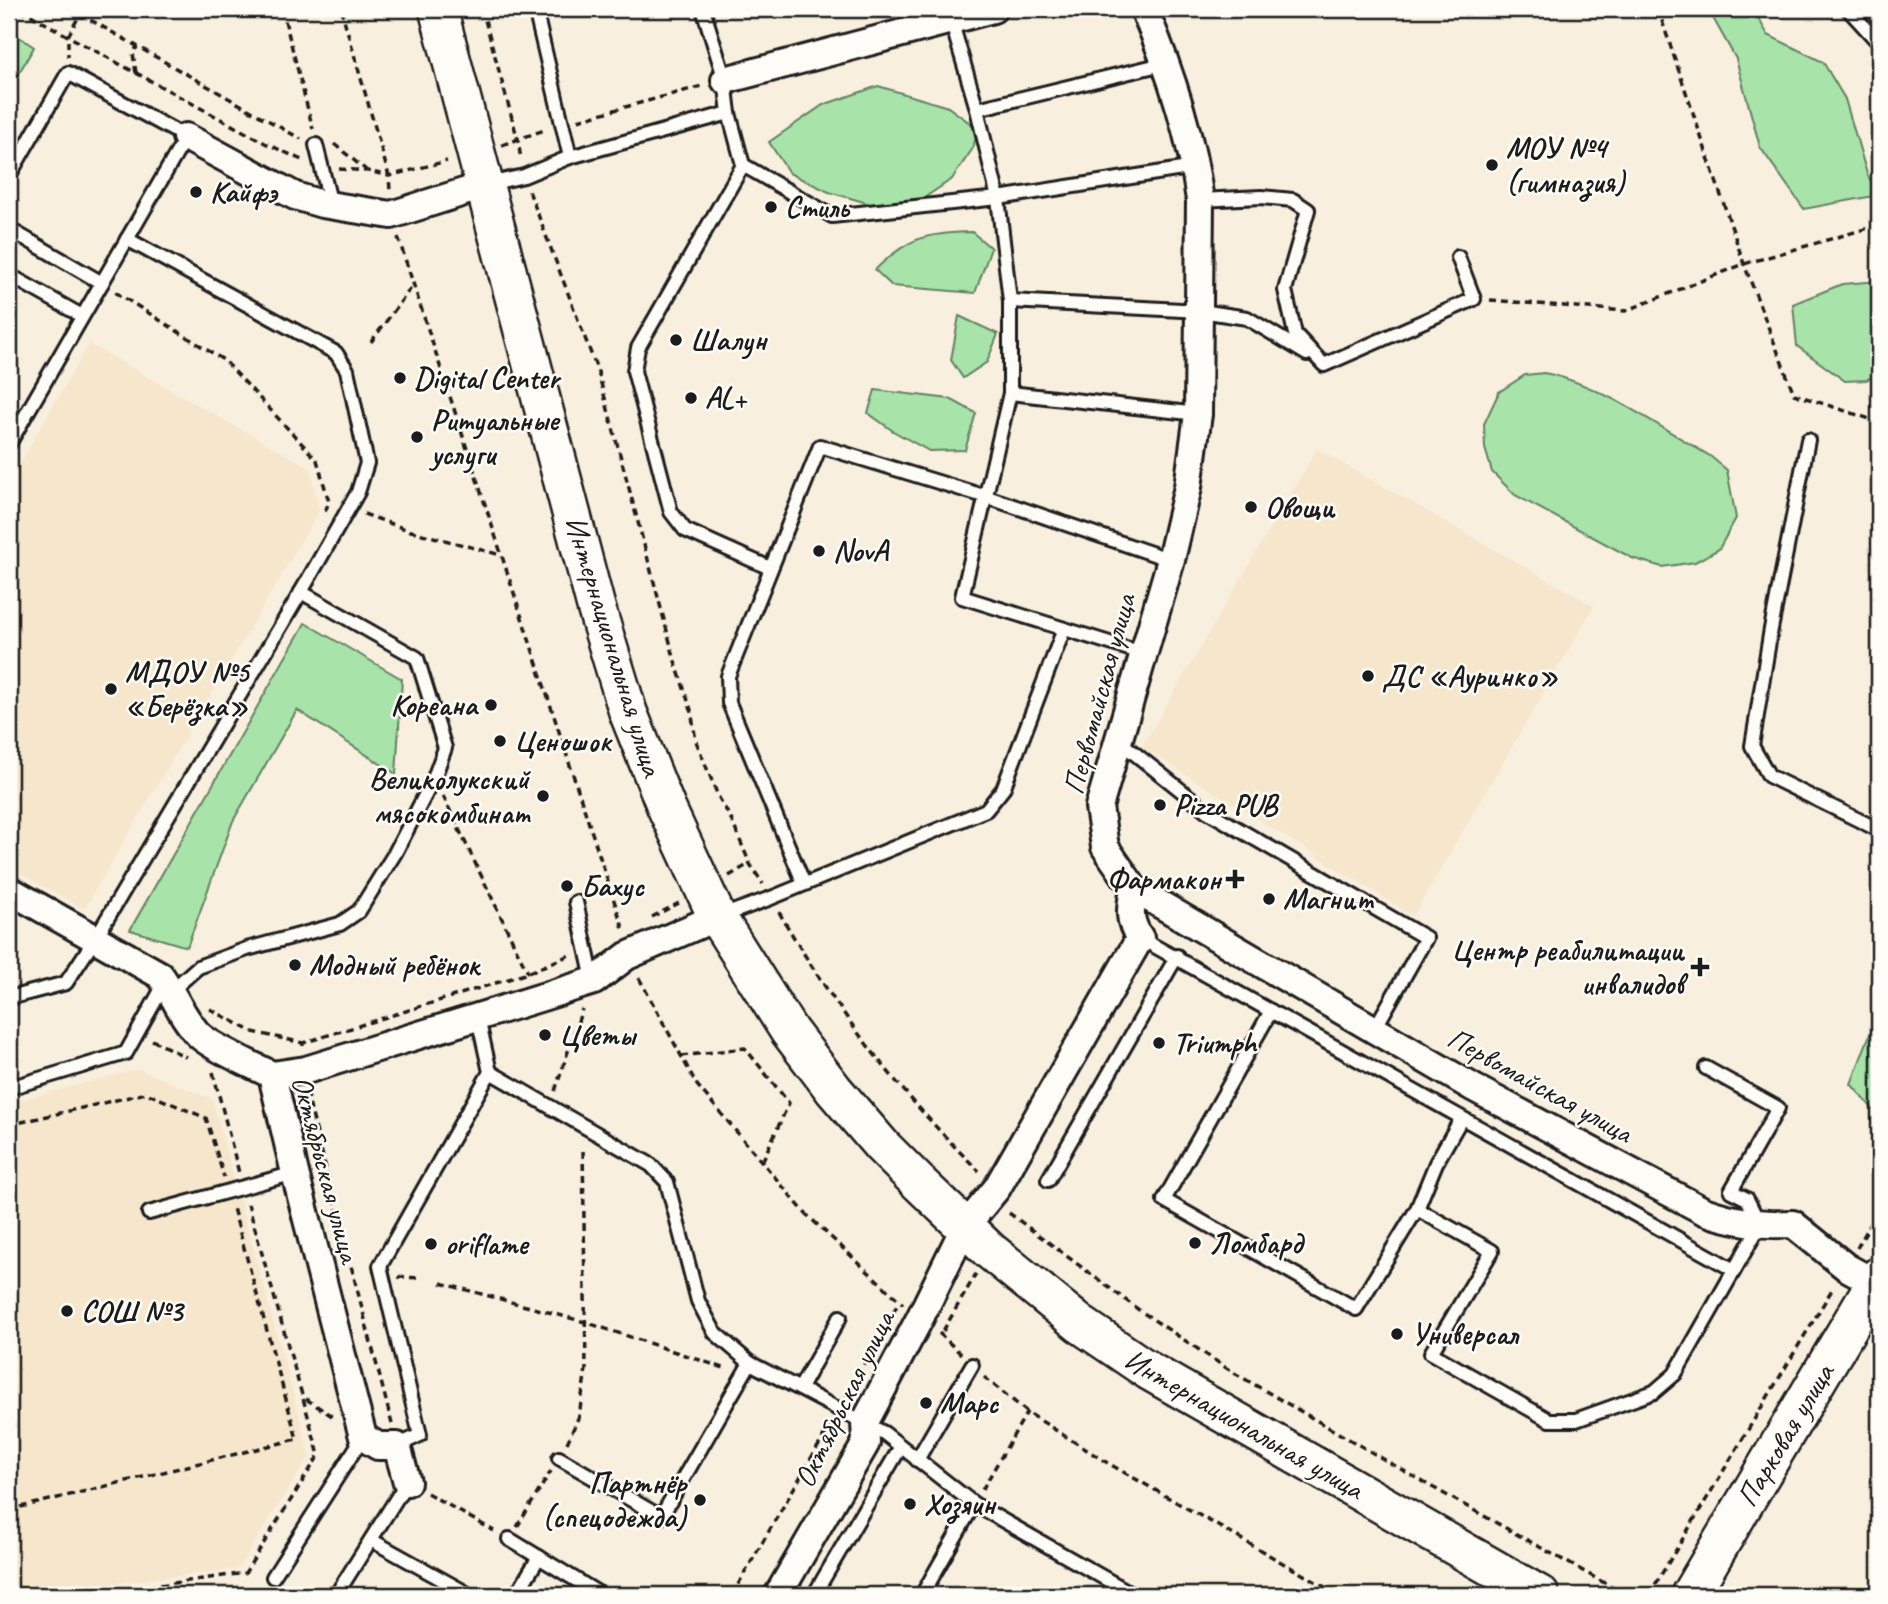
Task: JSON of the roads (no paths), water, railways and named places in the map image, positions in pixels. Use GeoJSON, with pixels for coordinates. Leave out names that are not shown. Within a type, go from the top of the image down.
{"type":"FeatureCollection","features":[{"type":"Feature","properties":{"kind":"main road","name":"Интернациональная улица"},"geometry":{"type":"LineString","coordinates":[[438,9],[596,607],[628,712],[666,807],[718,917],[789,1031],[834,1090],[882,1146],[977,1239],[1080,1324],[1149,1371],[1540,1595]]}},
{"type":"Feature","properties":{"kind":"main road","name":"Парковая улица"},"geometry":{"type":"LineString","coordinates":[[1690,1595],[1867,1275]]}},
{"type":"Feature","properties":{"kind":"street"},"geometry":{"type":"LineString","coordinates":[[724,80],[993,9]]}},
{"type":"Feature","properties":{"kind":"street","name":"Первомайская улица"},"geometry":{"type":"LineString","coordinates":[[1144,9],[1167,63],[1195,167],[1200,200],[1198,414],[1188,487],[1171,560],[1099,807],[1105,847],[1134,889],[1547,1128],[1704,1211],[1731,1221],[1760,1225],[1793,1224],[1867,1275]]}},
{"type":"Feature","properties":{"kind":"street"},"geometry":{"type":"LineString","coordinates":[[186,137],[295,196],[391,215],[485,185]]}},
{"type":"Feature","properties":{"kind":"street"},"geometry":{"type":"LineString","coordinates":[[977,1239],[997,1188],[1140,938],[1132,925],[1130,911],[1134,889]]}},
{"type":"Feature","properties":{"kind":"street","name":"Октябрьская улица"},"geometry":{"type":"LineString","coordinates":[[9,890],[160,975],[200,1037],[272,1075],[363,1437]]}},
{"type":"Feature","properties":{"kind":"street"},"geometry":{"type":"LineString","coordinates":[[272,1075],[306,1070],[594,981],[627,956],[718,917]]}},
{"type":"Feature","properties":{"kind":"street","name":"Октябрьская улица"},"geometry":{"type":"LineString","coordinates":[[778,1595],[866,1443],[865,1422],[920,1318],[977,1239]]}},
{"type":"Feature","properties":{"kind":"street"},"geometry":{"type":"LineString","coordinates":[[363,1437],[378,1446],[397,1446],[407,1482]]}},
{"type":"Feature","properties":{"kind":"lane"},"geometry":{"type":"LineString","coordinates":[[535,9],[570,157]]}},
{"type":"Feature","properties":{"kind":"lane"},"geometry":{"type":"LineString","coordinates":[[703,9],[724,80],[729,113],[743,165],[638,348],[634,371],[671,512],[685,530],[770,568]]}},
{"type":"Feature","properties":{"kind":"lane"},"geometry":{"type":"LineString","coordinates":[[1848,9],[1879,43]]}},
{"type":"Feature","properties":{"kind":"lane"},"geometry":{"type":"LineString","coordinates":[[951,20],[977,109],[998,198],[1010,302],[1010,393],[962,597],[1144,654]]}},
{"type":"Feature","properties":{"kind":"lane"},"geometry":{"type":"LineString","coordinates":[[977,109],[1167,63]]}},
{"type":"Feature","properties":{"kind":"lane"},"geometry":{"type":"LineString","coordinates":[[9,176],[68,73],[186,137],[10,439]]}},
{"type":"Feature","properties":{"kind":"lane"},"geometry":{"type":"LineString","coordinates":[[485,185],[524,176],[570,157],[729,113]]}},
{"type":"Feature","properties":{"kind":"lane"},"geometry":{"type":"LineString","coordinates":[[318,140],[331,205]]}},
{"type":"Feature","properties":{"kind":"lane"},"geometry":{"type":"LineString","coordinates":[[743,165],[832,216],[998,198],[1195,167]]}},
{"type":"Feature","properties":{"kind":"lane"},"geometry":{"type":"LineString","coordinates":[[1200,200],[1261,197],[1293,200],[1308,210],[1285,290],[1295,334],[1324,365]]}},
{"type":"Feature","properties":{"kind":"lane"},"geometry":{"type":"LineString","coordinates":[[9,229],[102,283]]}},
{"type":"Feature","properties":{"kind":"lane"},"geometry":{"type":"LineString","coordinates":[[9,998],[66,983],[95,939],[301,592],[358,492],[367,463],[347,369],[336,353],[127,239]]}},
{"type":"Feature","properties":{"kind":"lane"},"geometry":{"type":"LineString","coordinates":[[1324,365],[1474,299],[1458,257]]}},
{"type":"Feature","properties":{"kind":"lane"},"geometry":{"type":"LineString","coordinates":[[9,275],[82,316]]}},
{"type":"Feature","properties":{"kind":"lane"},"geometry":{"type":"LineString","coordinates":[[1010,302],[1201,311],[1247,318],[1324,365]]}},
{"type":"Feature","properties":{"kind":"lane"},"geometry":{"type":"LineString","coordinates":[[1010,393],[1198,414]]}},
{"type":"Feature","properties":{"kind":"lane"},"geometry":{"type":"LineString","coordinates":[[1808,440],[1771,629],[1752,746],[1769,776],[1879,830]]}},
{"type":"Feature","properties":{"kind":"lane"},"geometry":{"type":"LineString","coordinates":[[804,884],[729,703],[728,676],[820,446],[987,497],[1171,560]]}},
{"type":"Feature","properties":{"kind":"lane"},"geometry":{"type":"LineString","coordinates":[[9,1088],[125,1053],[168,987],[198,967],[247,949],[340,924],[359,911],[395,853],[434,778],[445,748],[417,658],[301,592]]}},
{"type":"Feature","properties":{"kind":"lane"},"geometry":{"type":"LineString","coordinates":[[718,917],[986,810],[1003,789],[1064,629]]}},
{"type":"Feature","properties":{"kind":"lane"},"geometry":{"type":"LineString","coordinates":[[1119,741],[1207,811],[1426,938],[1374,1030]]}},
{"type":"Feature","properties":{"kind":"lane"},"geometry":{"type":"LineString","coordinates":[[576,902],[594,981]]}},
{"type":"Feature","properties":{"kind":"lane"},"geometry":{"type":"LineString","coordinates":[[1140,938],[1177,956],[1461,1119],[1734,1270]]}},
{"type":"Feature","properties":{"kind":"lane"},"geometry":{"type":"LineString","coordinates":[[1048,1180],[1177,956]]}},
{"type":"Feature","properties":{"kind":"lane"},"geometry":{"type":"LineString","coordinates":[[1271,1011],[1164,1200],[1356,1310],[1417,1209],[1436,1163],[1461,1119]]}},
{"type":"Feature","properties":{"kind":"lane"},"geometry":{"type":"LineString","coordinates":[[397,1446],[421,1435],[380,1266],[490,1072],[478,1018]]}},
{"type":"Feature","properties":{"kind":"lane"},"geometry":{"type":"LineString","coordinates":[[1417,1209],[1492,1251],[1431,1353],[1549,1420],[1576,1420],[1654,1392],[1675,1374],[1760,1225],[1747,1199],[1731,1191],[1778,1108],[1706,1068]]}},
{"type":"Feature","properties":{"kind":"lane"},"geometry":{"type":"LineString","coordinates":[[490,1072],[651,1165],[667,1182],[698,1301],[715,1333],[750,1363],[884,1433],[974,1504],[1134,1595]]}},
{"type":"Feature","properties":{"kind":"lane"},"geometry":{"type":"LineString","coordinates":[[149,1213],[295,1173]]}},
{"type":"Feature","properties":{"kind":"lane"},"geometry":{"type":"LineString","coordinates":[[800,1388],[841,1317]]}},
{"type":"Feature","properties":{"kind":"lane"},"geometry":{"type":"LineString","coordinates":[[559,1458],[661,1517],[750,1363]]}},
{"type":"Feature","properties":{"kind":"lane"},"geometry":{"type":"LineString","coordinates":[[917,1461],[972,1365]]}},
{"type":"Feature","properties":{"kind":"lane"},"geometry":{"type":"LineString","coordinates":[[274,1577],[363,1437]]}},
{"type":"Feature","properties":{"kind":"lane"},"geometry":{"type":"LineString","coordinates":[[814,1595],[900,1448]]}},
{"type":"Feature","properties":{"kind":"lane"},"geometry":{"type":"LineString","coordinates":[[336,1595],[407,1482]]}},
{"type":"Feature","properties":{"kind":"lane"},"geometry":{"type":"LineString","coordinates":[[922,1595],[974,1504]]}},
{"type":"Feature","properties":{"kind":"lane"},"geometry":{"type":"LineString","coordinates":[[509,1539],[601,1595]]}},
{"type":"Feature","properties":{"kind":"lane"},"geometry":{"type":"LineString","coordinates":[[371,1540],[470,1595]]}},
{"type":"Feature","properties":{"kind":"lane"},"geometry":{"type":"LineString","coordinates":[[516,1595],[539,1557]]}},
{"type":"Feature","properties":{"kind":"place","name":"МОУ №4 (гимназия)"},"geometry":{"type":"Point","coordinates":[1492,165]}},
{"type":"Feature","properties":{"kind":"place","name":"Кайфэ"},"geometry":{"type":"Point","coordinates":[196,192]}},
{"type":"Feature","properties":{"kind":"place","name":"Стиль"},"geometry":{"type":"Point","coordinates":[771,207]}},
{"type":"Feature","properties":{"kind":"place","name":"Шалун"},"geometry":{"type":"Point","coordinates":[676,340]}},
{"type":"Feature","properties":{"kind":"place","name":"Digital Center"},"geometry":{"type":"Point","coordinates":[400,378]}},
{"type":"Feature","properties":{"kind":"place","name":"AL+"},"geometry":{"type":"Point","coordinates":[691,398]}},
{"type":"Feature","properties":{"kind":"place","name":"Ритуальные услуги"},"geometry":{"type":"Point","coordinates":[417,437]}},
{"type":"Feature","properties":{"kind":"place","name":"Овощи"},"geometry":{"type":"Point","coordinates":[1251,507]}},
{"type":"Feature","properties":{"kind":"place","name":"NovA"},"geometry":{"type":"Point","coordinates":[819,551]}},
{"type":"Feature","properties":{"kind":"place","name":"ДС «Ауринко»"},"geometry":{"type":"Point","coordinates":[1368,676]}},
{"type":"Feature","properties":{"kind":"place","name":"МДОУ №5 «Берёзка»"},"geometry":{"type":"Point","coordinates":[111,689]}},
{"type":"Feature","properties":{"kind":"place","name":"Кореана"},"geometry":{"type":"Point","coordinates":[491,705]}},
{"type":"Feature","properties":{"kind":"place","name":"Ценошок"},"geometry":{"type":"Point","coordinates":[500,741]}},
{"type":"Feature","properties":{"kind":"place","name":"Великолукский мясокомбинат"},"geometry":{"type":"Point","coordinates":[543,796]}},
{"type":"Feature","properties":{"kind":"place","name":"Pizza PUB"},"geometry":{"type":"Point","coordinates":[1160,805]}},
{"type":"Feature","properties":{"kind":"place","name":"Фармакон"},"geometry":{"type":"Point","coordinates":[1235,879]}},
{"type":"Feature","properties":{"kind":"place","name":"Бахус"},"geometry":{"type":"Point","coordinates":[567,886]}},
{"type":"Feature","properties":{"kind":"place","name":"Магнит"},"geometry":{"type":"Point","coordinates":[1269,899]}},
{"type":"Feature","properties":{"kind":"place","name":"Модный ребёнок"},"geometry":{"type":"Point","coordinates":[295,965]}},
{"type":"Feature","properties":{"kind":"place","name":"Центр реабилитации инвалидов"},"geometry":{"type":"Point","coordinates":[1700,967]}},
{"type":"Feature","properties":{"kind":"place","name":"Цветы"},"geometry":{"type":"Point","coordinates":[545,1035]}},
{"type":"Feature","properties":{"kind":"place","name":"Triumph"},"geometry":{"type":"Point","coordinates":[1159,1043]}},
{"type":"Feature","properties":{"kind":"place","name":"Ломбард"},"geometry":{"type":"Point","coordinates":[1195,1243]}},
{"type":"Feature","properties":{"kind":"place","name":"oriflame"},"geometry":{"type":"Point","coordinates":[431,1244]}},
{"type":"Feature","properties":{"kind":"place","name":"СОШ №3"},"geometry":{"type":"Point","coordinates":[67,1311]}},
{"type":"Feature","properties":{"kind":"place","name":"Универсал"},"geometry":{"type":"Point","coordinates":[1397,1334]}},
{"type":"Feature","properties":{"kind":"place","name":"Марс"},"geometry":{"type":"Point","coordinates":[926,1403]}},
{"type":"Feature","properties":{"kind":"place","name":"Партнёр (спецодежда)"},"geometry":{"type":"Point","coordinates":[700,1500]}},
{"type":"Feature","properties":{"kind":"place","name":"Хозяин"},"geometry":{"type":"Point","coordinates":[910,1504]}}]}
